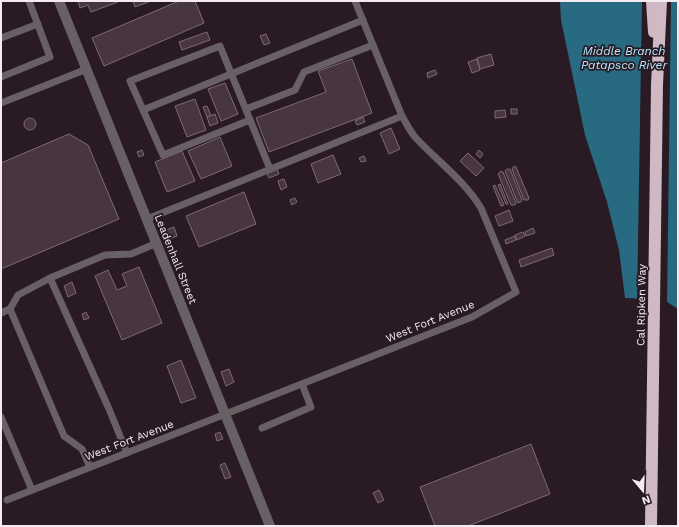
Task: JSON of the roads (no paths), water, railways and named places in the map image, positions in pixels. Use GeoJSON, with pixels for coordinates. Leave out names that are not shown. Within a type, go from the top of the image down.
{"type":"FeatureCollection","features":[{"type":"Feature","properties":{"kind":"highway"},"geometry":{"type":"LineString","coordinates":[[652,1],[657,85]]}},
{"type":"Feature","properties":{"kind":"highway"},"geometry":{"type":"LineString","coordinates":[[657,85],[661,1]]}},
{"type":"Feature","properties":{"kind":"highway","name":"Cal Ripken Way"},"geometry":{"type":"LineString","coordinates":[[651,526],[657,85]]}},
{"type":"Feature","properties":{"kind":"street","name":"Leadenhall Street"},"geometry":{"type":"LineString","coordinates":[[59,1],[270,526]]}},
{"type":"Feature","properties":{"kind":"lane"},"geometry":{"type":"LineString","coordinates":[[1,77],[50,57],[29,1]]}},
{"type":"Feature","properties":{"kind":"lane"},"geometry":{"type":"LineString","coordinates":[[147,219],[402,116],[355,1]]}},
{"type":"Feature","properties":{"kind":"lane"},"geometry":{"type":"LineString","coordinates":[[143,110],[363,20]]}},
{"type":"Feature","properties":{"kind":"lane"},"geometry":{"type":"LineString","coordinates":[[1,38],[38,24]]}},
{"type":"Feature","properties":{"kind":"lane"},"geometry":{"type":"LineString","coordinates":[[246,109],[294,90],[304,72],[373,45]]}},
{"type":"Feature","properties":{"kind":"lane"},"geometry":{"type":"LineString","coordinates":[[250,120],[163,155],[130,81],[220,46],[270,169]]}},
{"type":"Feature","properties":{"kind":"lane"},"geometry":{"type":"LineString","coordinates":[[1,102],[87,69]]}},
{"type":"Feature","properties":{"kind":"lane","name":"West Fort Avenue"},"geometry":{"type":"LineString","coordinates":[[7,500],[472,318],[516,292],[481,208],[474,197],[466,187],[414,135],[402,116]]}},
{"type":"Feature","properties":{"kind":"lane"},"geometry":{"type":"LineString","coordinates":[[1,313],[10,309],[18,295],[50,278],[105,255],[131,254],[157,243]]}},
{"type":"Feature","properties":{"kind":"lane"},"geometry":{"type":"LineString","coordinates":[[50,278],[106,402],[127,453]]}},
{"type":"Feature","properties":{"kind":"lane"},"geometry":{"type":"LineString","coordinates":[[10,309],[64,436],[82,448],[90,467]]}},
{"type":"Feature","properties":{"kind":"lane"},"geometry":{"type":"LineString","coordinates":[[262,428],[311,407],[302,384]]}},
{"type":"Feature","properties":{"kind":"lane"},"geometry":{"type":"LineString","coordinates":[[1,418],[32,490]]}},
{"type":"Feature","properties":{"kind":"water","name":"Middle Branch Patapsco River"},"geometry":{"type":"Polygon","coordinates":[[[560,1],[678,1],[678,309],[664,300],[625,298],[619,250],[607,202],[585,135],[561,20],[560,1]]]}}]}
